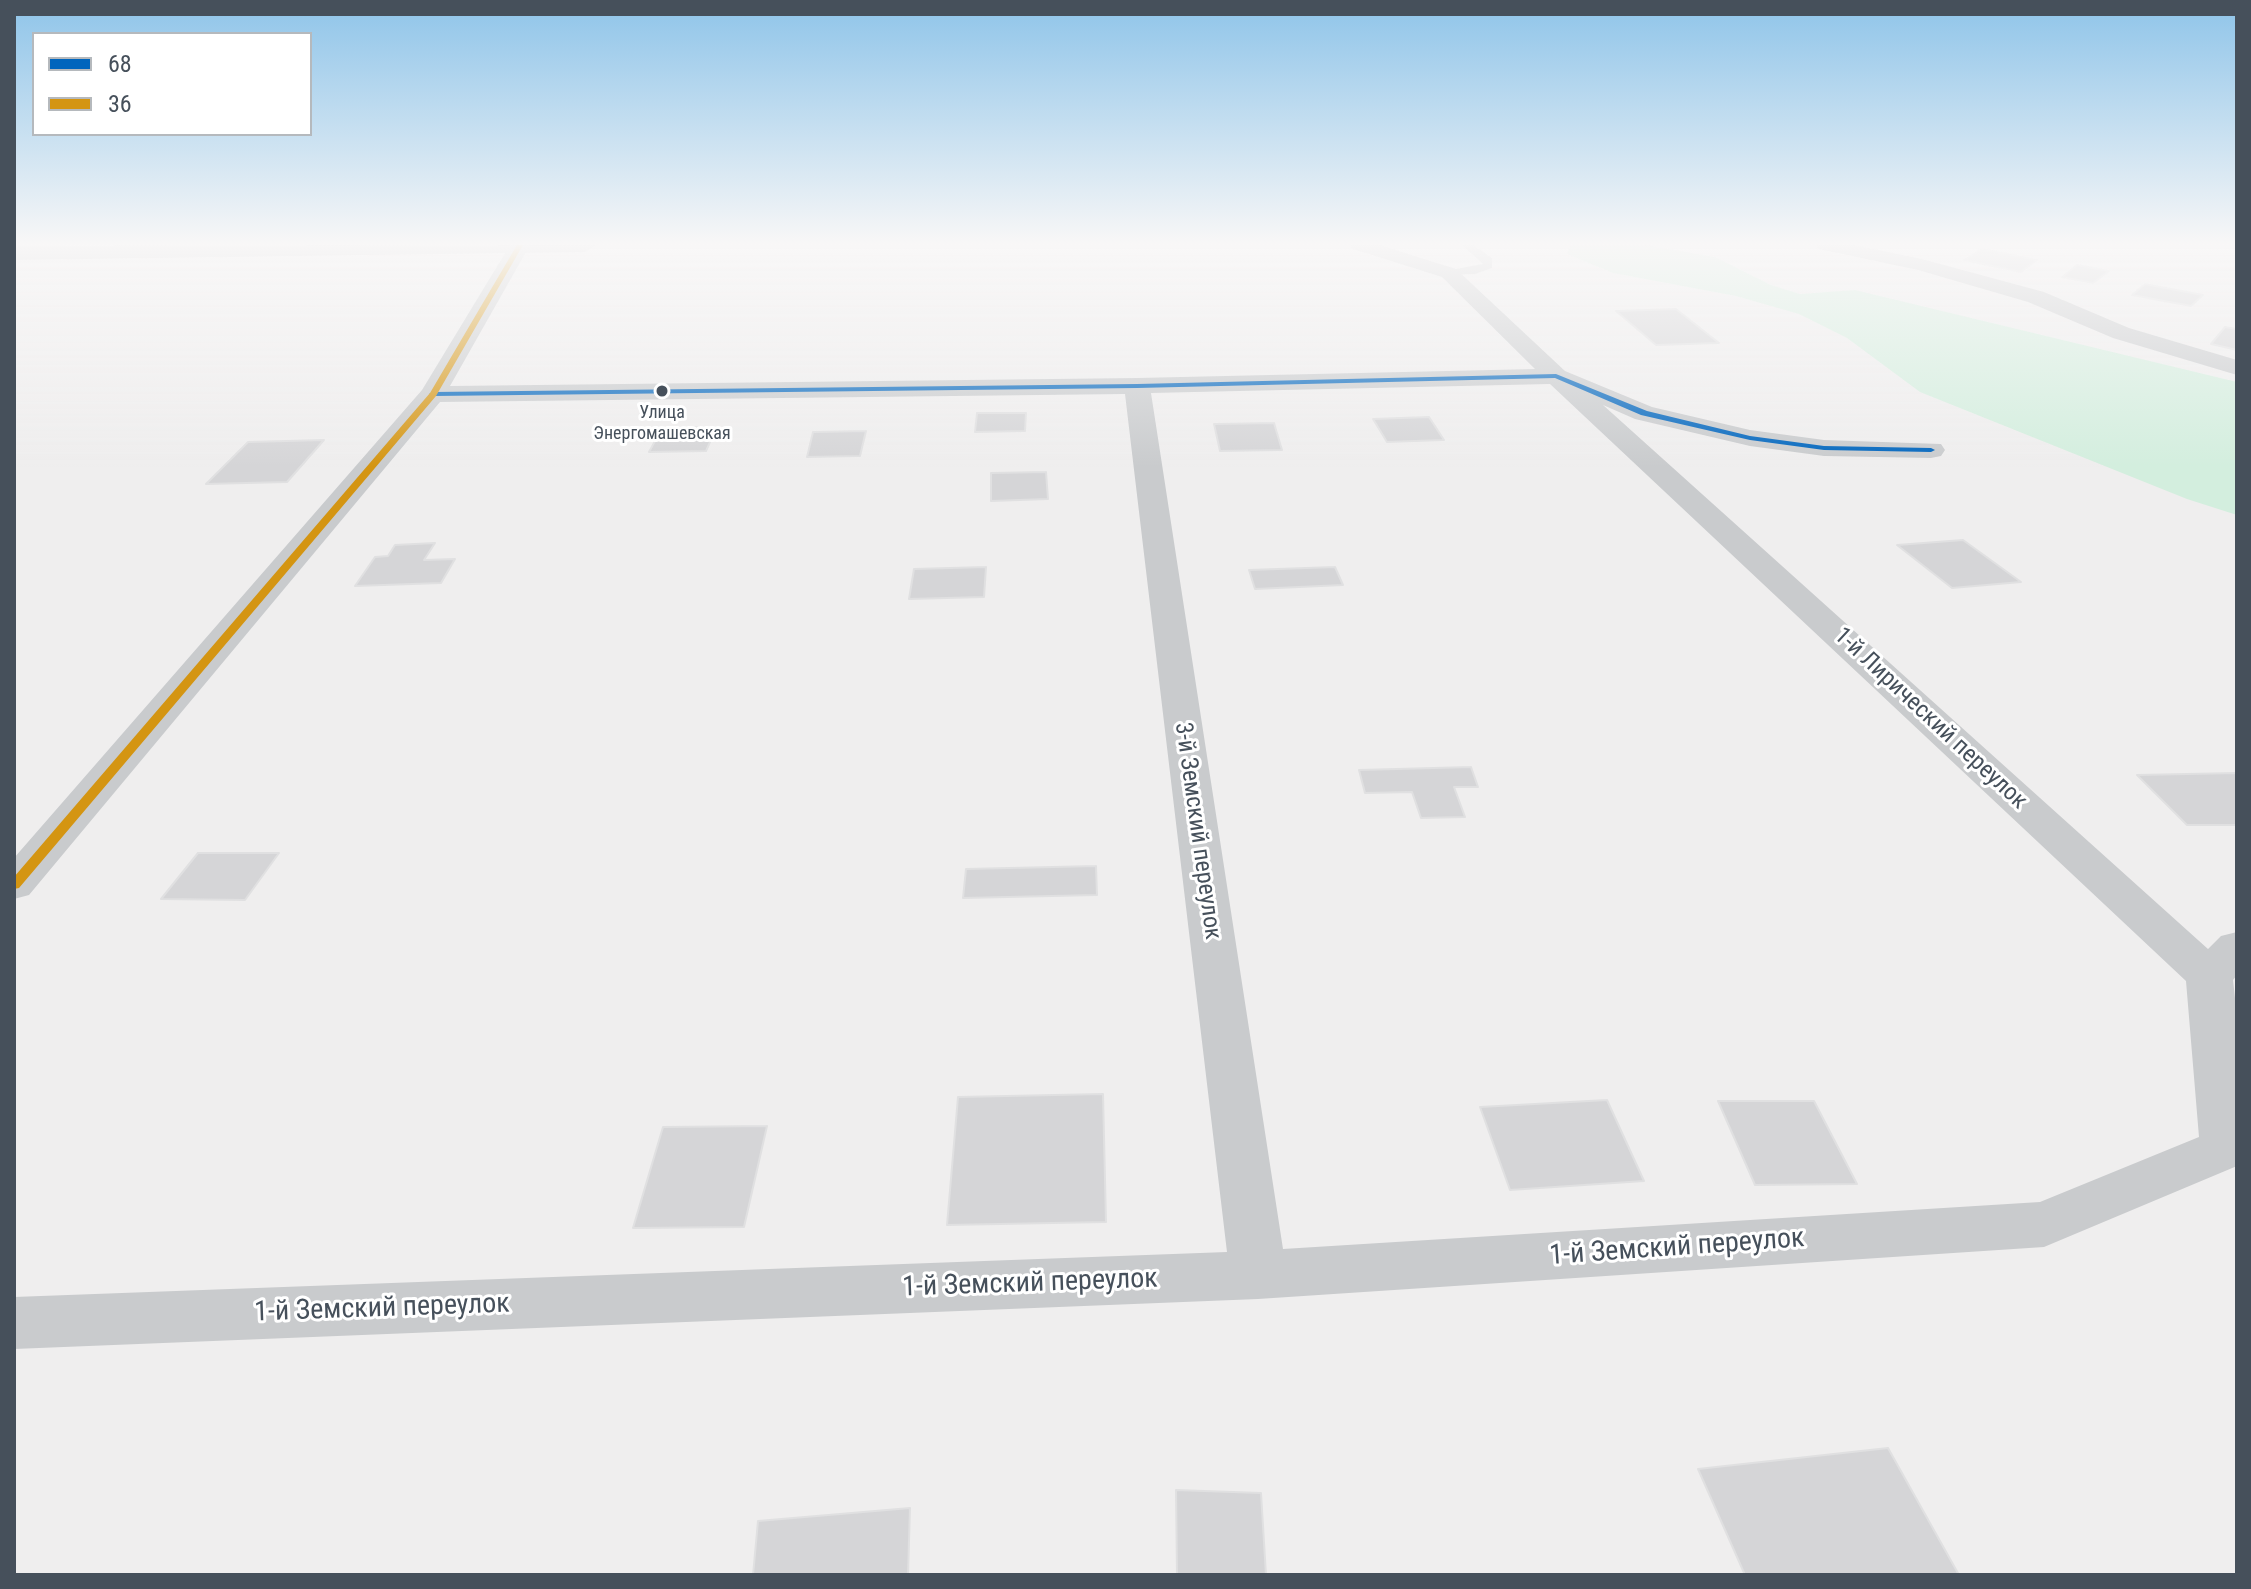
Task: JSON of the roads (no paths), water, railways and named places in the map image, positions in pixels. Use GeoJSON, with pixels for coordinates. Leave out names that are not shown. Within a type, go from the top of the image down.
{"type":"FeatureCollection","features":[{"type":"Feature","properties":{"kind":"street"},"geometry":{"type":"LineString","coordinates":[[14,885],[433,394],[477,319]]}},
{"type":"Feature","properties":{"kind":"street","name":"1-й Лирический переулок"},"geometry":{"type":"LineString","coordinates":[[1508,319],[1556,376],[2223,961],[2226,1148],[2044,1224]]}},
{"type":"Feature","properties":{"kind":"street"},"geometry":{"type":"LineString","coordinates":[[2088,319],[2121,333],[2237,368]]}},
{"type":"Feature","properties":{"kind":"street"},"geometry":{"type":"LineString","coordinates":[[433,394],[1137,386],[1556,376],[1644,413],[1750,438],[1824,448],[1931,450]]}},
{"type":"Feature","properties":{"kind":"street","name":"3-й Земский переулок"},"geometry":{"type":"LineString","coordinates":[[1137,386],[1258,1275]]}},
{"type":"Feature","properties":{"kind":"street","name":"1-й Земский переулок"},"geometry":{"type":"LineString","coordinates":[[14,1323],[1258,1275],[2044,1224]]}},
{"type":"Feature","properties":{"kind":"place","name":"Улица Энергомашевская"},"geometry":{"type":"Point","coordinates":[662,391]}}]}
